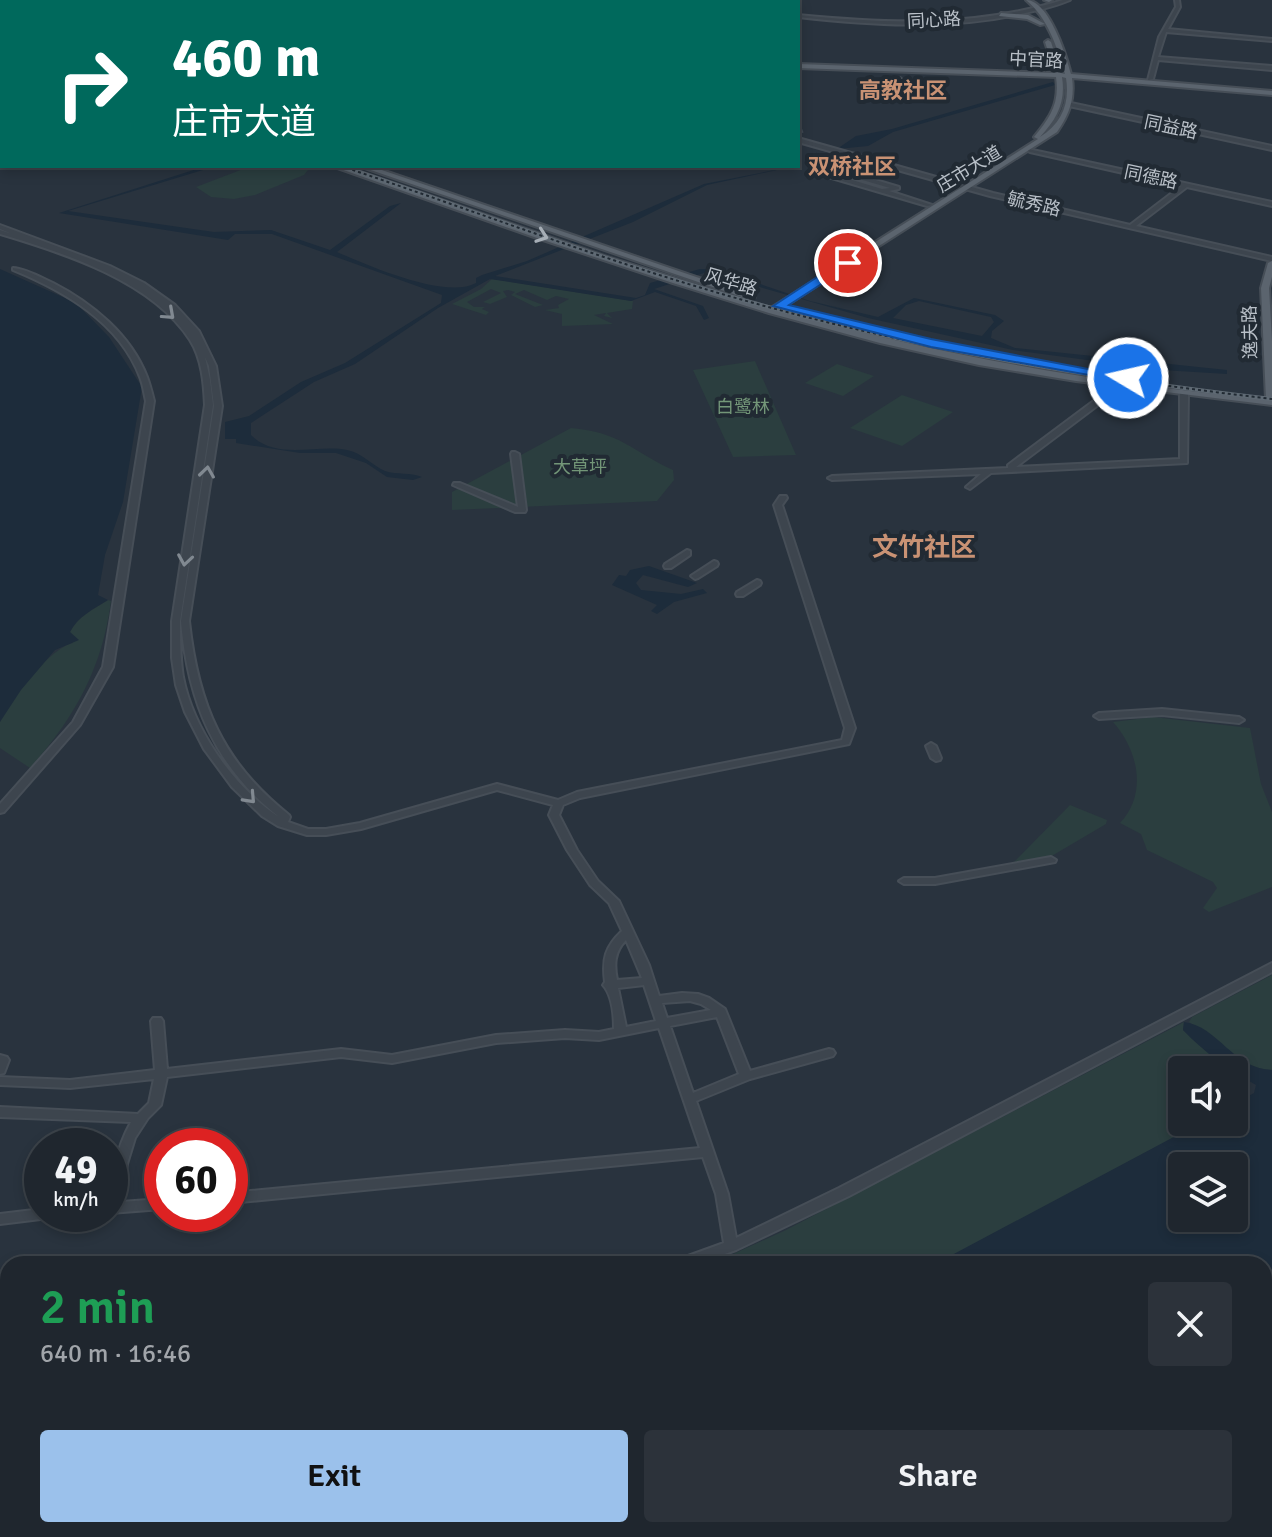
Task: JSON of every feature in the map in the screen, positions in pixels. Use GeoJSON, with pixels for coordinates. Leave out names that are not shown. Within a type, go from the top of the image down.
{"type":"FeatureCollection","features":[{"type":"Feature","properties":{"kind":"main road","name":"庄市大道"},"geometry":{"type":"LineString","coordinates":[[795,292],[929,205],[1030,150],[1055,131],[1071,105],[1069,71],[1035,7],[1021,0]]}},
{"type":"Feature","properties":{"kind":"main road","name":"庄市大道"},"geometry":{"type":"LineString","coordinates":[[773,305],[965,186],[1049,126],[1062,98],[1055,61],[1035,7]]}},
{"type":"Feature","properties":{"kind":"main road"},"geometry":{"type":"LineString","coordinates":[[1001,15],[1015,15],[1042,24]]}},
{"type":"Feature","properties":{"kind":"main road"},"geometry":{"type":"LineString","coordinates":[[1033,72],[1049,68],[1055,61]]}},
{"type":"Feature","properties":{"kind":"main road","name":"中官路"},"geometry":{"type":"LineString","coordinates":[[800,64],[1058,75],[1069,71],[1093,76],[1272,91]]}},
{"type":"Feature","properties":{"kind":"main road"},"geometry":{"type":"LineString","coordinates":[[1071,86],[1093,76]]}},
{"type":"Feature","properties":{"kind":"main road","name":"中官路"},"geometry":{"type":"LineString","coordinates":[[1093,76],[1272,91]]}},
{"type":"Feature","properties":{"kind":"main road","name":"风华路"},"geometry":{"type":"LineString","coordinates":[[342,168],[900,344],[1122,384],[1184,393],[1271,398]]}},
{"type":"Feature","properties":{"kind":"main road","name":"风华路"},"geometry":{"type":"LineString","coordinates":[[369,168],[773,305],[1029,362],[1271,398]]}},
{"type":"Feature","properties":{"kind":"main road","name":"逸夫路"},"geometry":{"type":"LineString","coordinates":[[1271,398],[1265,288],[1272,261]]}},
{"type":"Feature","properties":{"kind":"street","name":"同心路"},"geometry":{"type":"LineString","coordinates":[[800,15],[903,19],[1023,10],[1061,0]]}},
{"type":"Feature","properties":{"kind":"street","name":"同心路"},"geometry":{"type":"LineString","coordinates":[[800,15],[909,22],[1001,15],[1068,0]]}},
{"type":"Feature","properties":{"kind":"street"},"geometry":{"type":"LineString","coordinates":[[1150,79],[1164,30],[1178,7],[1177,0]]}},
{"type":"Feature","properties":{"kind":"street"},"geometry":{"type":"LineString","coordinates":[[800,15],[911,23],[1015,15]]}},
{"type":"Feature","properties":{"kind":"street"},"geometry":{"type":"LineString","coordinates":[[1164,30],[1272,40]]}},
{"type":"Feature","properties":{"kind":"street"},"geometry":{"type":"LineString","coordinates":[[1155,58],[1272,68]]}},
{"type":"Feature","properties":{"kind":"street"},"geometry":{"type":"LineString","coordinates":[[898,79],[905,85]]}},
{"type":"Feature","properties":{"kind":"street","name":"同益路"},"geometry":{"type":"LineString","coordinates":[[1071,105],[1272,148]]}},
{"type":"Feature","properties":{"kind":"street","name":"毓秀路"},"geometry":{"type":"LineString","coordinates":[[800,141],[965,186],[1272,261]]}},
{"type":"Feature","properties":{"kind":"street","name":"同德路"},"geometry":{"type":"LineString","coordinates":[[1030,150],[1272,204]]}},
{"type":"Feature","properties":{"kind":"street"},"geometry":{"type":"LineString","coordinates":[[851,174],[876,161]]}},
{"type":"Feature","properties":{"kind":"street"},"geometry":{"type":"LineString","coordinates":[[883,191],[897,188],[835,170],[826,172],[883,191],[929,205]]}},
{"type":"Feature","properties":{"kind":"street"},"geometry":{"type":"LineString","coordinates":[[1131,227],[1186,185]]}},
{"type":"Feature","properties":{"kind":"street"},"geometry":{"type":"LineString","coordinates":[[0,229],[122,280],[175,318],[194,340],[207,377],[209,405],[174,652],[183,694],[207,743],[241,788],[270,817],[282,824],[307,832],[361,826],[497,787],[559,803],[577,795],[846,742],[850,728],[778,505],[783,498]]}},
{"type":"Feature","properties":{"kind":"street"},"geometry":{"type":"LineString","coordinates":[[0,229],[94,260],[148,287],[183,317],[207,352],[216,374],[218,406],[185,621],[186,655],[207,726],[243,777],[285,817],[282,824]]}},
{"type":"Feature","properties":{"kind":"street"},"geometry":{"type":"LineString","coordinates":[[0,810],[77,723],[108,667],[150,401],[144,374],[88,305],[55,285],[15,269]]}},
{"type":"Feature","properties":{"kind":"street"},"geometry":{"type":"LineString","coordinates":[[1008,469],[1122,384]]}},
{"type":"Feature","properties":{"kind":"street"},"geometry":{"type":"LineString","coordinates":[[832,478],[1184,461],[1184,393]]}},
{"type":"Feature","properties":{"kind":"street"},"geometry":{"type":"LineString","coordinates":[[457,485],[520,510],[515,454]]}},
{"type":"Feature","properties":{"kind":"street"},"geometry":{"type":"LineString","coordinates":[[970,487],[989,471]]}},
{"type":"Feature","properties":{"kind":"street"},"geometry":{"type":"LineString","coordinates":[[668,566],[687,553]]}},
{"type":"Feature","properties":{"kind":"street"},"geometry":{"type":"LineString","coordinates":[[695,576],[714,564]]}},
{"type":"Feature","properties":{"kind":"street"},"geometry":{"type":"LineString","coordinates":[[740,594],[757,583]]}},
{"type":"Feature","properties":{"kind":"street"},"geometry":{"type":"LineString","coordinates":[[1099,716],[1162,712],[1239,720]]}},
{"type":"Feature","properties":{"kind":"street"},"geometry":{"type":"LineString","coordinates":[[931,746],[936,758]]}},
{"type":"Feature","properties":{"kind":"street"},"geometry":{"type":"LineString","coordinates":[[559,803],[554,815],[594,883],[614,901],[648,981],[722,1194],[731,1246]]}},
{"type":"Feature","properties":{"kind":"street"},"geometry":{"type":"LineString","coordinates":[[904,881],[935,881],[1051,860]]}},
{"type":"Feature","properties":{"kind":"street"},"geometry":{"type":"LineString","coordinates":[[620,1032],[621,1021],[609,985],[609,958],[616,941],[628,932]]}},
{"type":"Feature","properties":{"kind":"street"},"geometry":{"type":"LineString","coordinates":[[704,1256],[844,1192],[1272,967]]}},
{"type":"Feature","properties":{"kind":"street"},"geometry":{"type":"LineString","coordinates":[[609,985],[648,981]]}},
{"type":"Feature","properties":{"kind":"street"},"geometry":{"type":"LineString","coordinates":[[655,1000],[708,999],[721,1012],[746,1076]]}},
{"type":"Feature","properties":{"kind":"street"},"geometry":{"type":"LineString","coordinates":[[0,1081],[70,1084],[341,1053],[392,1059],[468,1042],[620,1032],[721,1012]]}},
{"type":"Feature","properties":{"kind":"street"},"geometry":{"type":"LineString","coordinates":[[128,1135],[137,1118],[155,1105],[161,1075],[157,1021]]}},
{"type":"Feature","properties":{"kind":"street"},"geometry":{"type":"LineString","coordinates":[[690,1099],[746,1076],[829,1053]]}},
{"type":"Feature","properties":{"kind":"street"},"geometry":{"type":"LineString","coordinates":[[0,1059],[3,1060],[0,1070]]}},
{"type":"Feature","properties":{"kind":"street"},"geometry":{"type":"LineString","coordinates":[[0,1112],[137,1118]]}},
{"type":"Feature","properties":{"kind":"street"},"geometry":{"type":"LineString","coordinates":[[248,1196],[705,1152]]}},
{"type":"Feature","properties":{"kind":"street"},"geometry":{"type":"LineString","coordinates":[[0,1219],[24,1216]]}},
{"type":"Feature","properties":{"kind":"green space"},"geometry":{"type":"Polygon","coordinates":[[[246,168],[308,170],[304,175],[255,195],[234,199],[211,197],[196,187],[246,168]]]}},
{"type":"Feature","properties":{"kind":"green space"},"geometry":{"type":"Polygon","coordinates":[[[492,279],[633,301],[632,309],[607,313],[612,318],[604,316],[606,313],[594,315],[613,324],[562,326],[562,314],[545,310],[559,308],[558,305],[569,299],[556,296],[547,300],[524,290],[515,294],[543,305],[535,307],[511,295],[515,292],[508,290],[503,291],[507,297],[490,304],[483,302],[501,293],[491,289],[467,302],[474,307],[485,307],[482,309],[489,312],[486,315],[452,304],[481,289],[492,279]]]}},
{"type":"Feature","properties":{"kind":"green space","name":"白鹭林"},"geometry":{"type":"Polygon","coordinates":[[[755,361],[796,455],[733,457],[693,370],[755,361]]]}},
{"type":"Feature","properties":{"kind":"green space"},"geometry":{"type":"Polygon","coordinates":[[[837,364],[874,376],[843,396],[805,383],[837,364]]]}},
{"type":"Feature","properties":{"kind":"green space"},"geometry":{"type":"Polygon","coordinates":[[[902,395],[953,412],[902,446],[850,428],[902,395]]]}},
{"type":"Feature","properties":{"kind":"green space","name":"大草坪"},"geometry":{"type":"Polygon","coordinates":[[[571,428],[588,430],[625,443],[673,470],[674,480],[657,501],[452,510],[452,492],[571,428]]]}},
{"type":"Feature","properties":{"kind":"green space"},"geometry":{"type":"Polygon","coordinates":[[[108,600],[111,601],[101,649],[84,691],[60,730],[30,768],[0,748],[0,722],[4,713],[42,664],[64,646],[73,643],[70,632],[78,621],[108,600]]]}},
{"type":"Feature","properties":{"kind":"green space"},"geometry":{"type":"Polygon","coordinates":[[[1153,717],[1250,728],[1261,784],[1272,812],[1272,887],[1209,912],[1203,908],[1217,888],[1213,882],[1147,850],[1141,834],[1120,823],[1129,811],[1137,785],[1134,758],[1113,722],[1153,717]]]}},
{"type":"Feature","properties":{"kind":"green space"},"geometry":{"type":"Polygon","coordinates":[[[1070,805],[1107,820],[1106,824],[1050,857],[1012,864],[1070,805]]]}},
{"type":"Feature","properties":{"kind":"green space"},"geometry":{"type":"Polygon","coordinates":[[[1272,975],[1272,1070],[1248,1064],[1248,1056],[1235,1056],[1189,1022],[1192,1017],[1272,975]]]}},
{"type":"Feature","properties":{"kind":"green space"},"geometry":{"type":"Polygon","coordinates":[[[1184,1022],[1183,1030],[1213,1056],[1168,1056],[1168,1136],[1176,1136],[952,1256],[729,1256],[786,1230],[1184,1022]]]}},
{"type":"Feature","properties":{"kind":"water"},"geometry":{"type":"Polygon","coordinates":[[[1053,82],[1055,85],[893,132],[868,146],[837,149],[856,136],[892,129],[1053,82]]]}},
{"type":"Feature","properties":{"kind":"water"},"geometry":{"type":"Polygon","coordinates":[[[200,168],[209,168],[68,211],[214,232],[271,230],[330,250],[390,206],[401,203],[337,252],[406,279],[463,287],[476,283],[476,278],[482,275],[527,261],[704,184],[786,168],[707,185],[633,222],[495,276],[636,298],[645,295],[650,283],[700,269],[716,269],[810,301],[878,317],[914,298],[995,315],[1004,321],[992,331],[991,338],[1015,348],[1227,370],[1227,374],[1162,370],[1013,350],[868,318],[707,272],[654,289],[703,306],[709,318],[704,320],[696,306],[655,292],[631,301],[490,279],[438,308],[355,364],[314,382],[251,423],[251,435],[272,447],[284,450],[347,450],[385,471],[422,477],[413,480],[387,477],[366,463],[336,453],[300,453],[236,443],[236,439],[225,439],[225,422],[249,416],[301,382],[345,363],[441,303],[442,295],[272,234],[235,234],[228,240],[59,213],[200,168]],[[919,301],[906,305],[893,318],[982,336],[994,322],[991,317],[919,301]]]}},
{"type":"Feature","properties":{"kind":"water"},"geometry":{"type":"Polygon","coordinates":[[[0,269],[76,303],[109,337],[142,387],[123,502],[105,555],[98,595],[108,600],[77,622],[70,632],[79,640],[55,650],[21,690],[0,722],[0,269]]]}},
{"type":"Feature","properties":{"kind":"water"},"geometry":{"type":"Polygon","coordinates":[[[649,566],[697,583],[688,587],[643,575],[636,583],[641,590],[681,594],[703,589],[707,593],[674,602],[657,614],[651,611],[657,605],[612,585],[619,575],[626,576],[630,570],[649,566]]]}},
{"type":"Feature","properties":{"kind":"water"},"geometry":{"type":"Polygon","coordinates":[[[1184,1022],[1207,1031],[1237,1056],[1212,1056],[1183,1030],[1184,1022]]]}},
{"type":"Feature","properties":{"kind":"water"},"geometry":{"type":"Polygon","coordinates":[[[1248,1063],[1272,1070],[1272,1256],[950,1256],[1176,1136],[1248,1136],[1248,1096],[1254,1093],[1256,1085],[1248,1080],[1248,1063]]]}},
{"type":"Feature","properties":{"kind":"railway"},"geometry":{"type":"LineString","coordinates":[[347,168],[642,269],[808,317],[1005,360],[1138,382],[1272,399]]}},
{"type":"Feature","properties":{"kind":"district","name":"高教社区"},"geometry":{"type":"Point","coordinates":[903,90]}},
{"type":"Feature","properties":{"kind":"district","name":"双桥社区"},"geometry":{"type":"Point","coordinates":[852,166]}},
{"type":"Feature","properties":{"kind":"district","name":"文竹社区"},"geometry":{"type":"Point","coordinates":[924,547]}},
{"type":"Feature","properties":{"kind":"route"},"geometry":{"type":"LineString","coordinates":[[848,263],[779,306],[931,343],[1128,378]]}}]}
